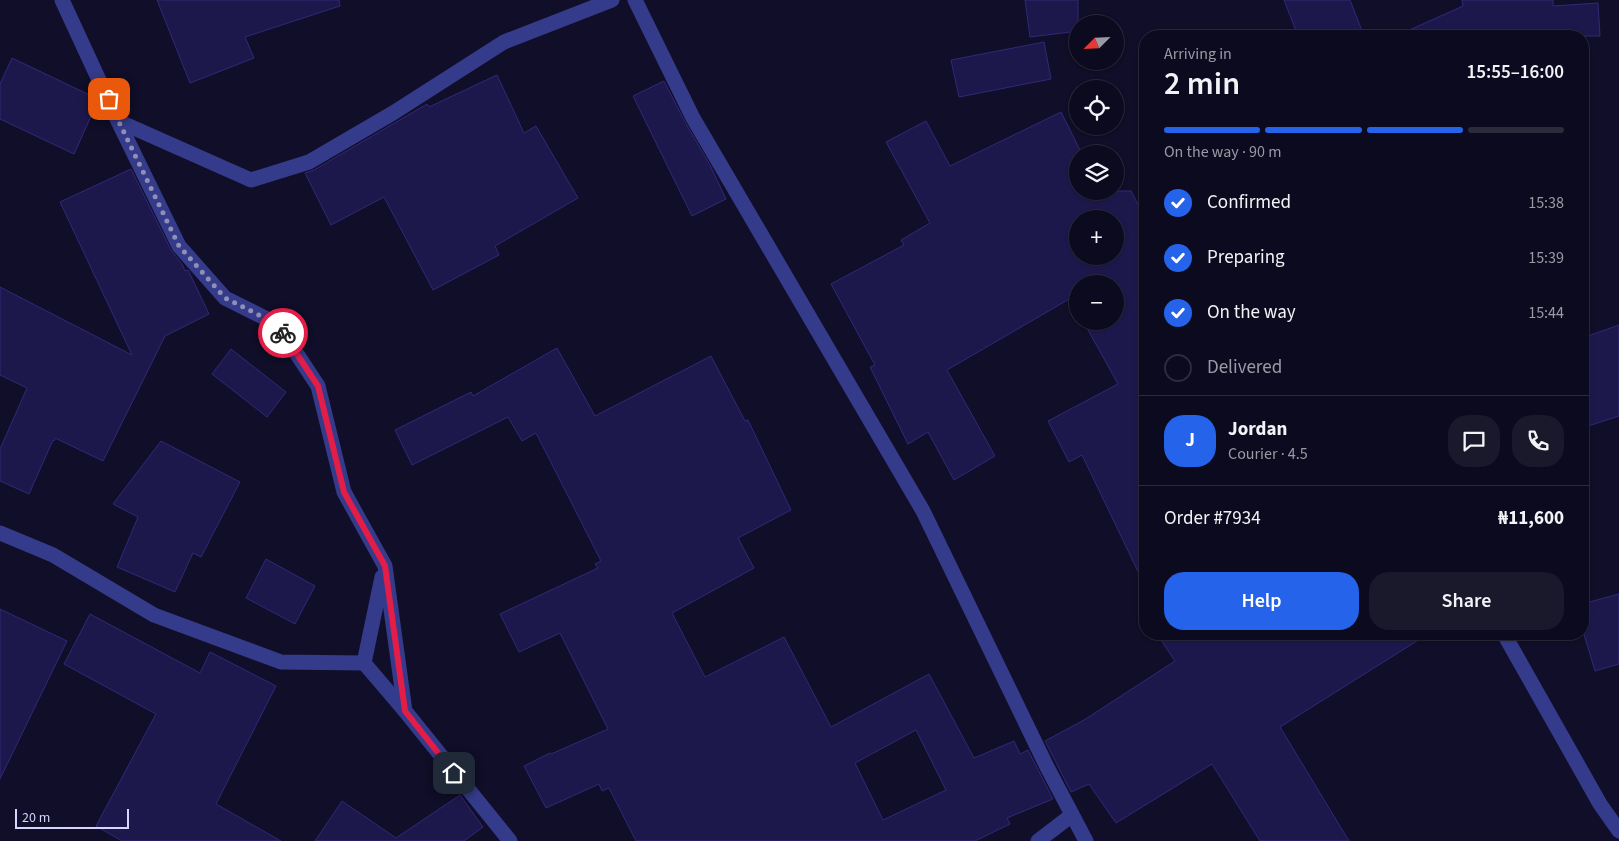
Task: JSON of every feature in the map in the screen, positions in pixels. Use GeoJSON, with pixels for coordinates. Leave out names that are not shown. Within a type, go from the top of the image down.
{"type":"FeatureCollection","features":[{"type":"Feature","properties":{"kind":"street"},"geometry":{"type":"LineString","coordinates":[[62,0],[179,246],[225,298],[277,324],[318,386],[344,492],[385,566],[405,711]]}},
{"type":"Feature","properties":{"kind":"street"},"geometry":{"type":"LineString","coordinates":[[118,120],[251,180],[309,162],[393,113],[504,42],[612,0]]}},
{"type":"Feature","properties":{"kind":"street"},"geometry":{"type":"LineString","coordinates":[[635,0],[693,118],[923,511],[1042,758],[1086,841]]}},
{"type":"Feature","properties":{"kind":"street"},"geometry":{"type":"LineString","coordinates":[[0,533],[53,555],[154,615],[280,662],[364,663],[510,841]]}},
{"type":"Feature","properties":{"kind":"street"},"geometry":{"type":"LineString","coordinates":[[364,663],[385,566]]}},
{"type":"Feature","properties":{"kind":"street"},"geometry":{"type":"LineString","coordinates":[[1507,640],[1600,804],[1619,831]]}},
{"type":"Feature","properties":{"kind":"street"},"geometry":{"type":"LineString","coordinates":[[1038,841],[1072,816]]}},
{"type":"Feature","properties":{"kind":"building"},"geometry":{"type":"Polygon","coordinates":[[[157,0],[339,0],[340,6],[245,37],[254,58],[190,83],[157,0]]]}},
{"type":"Feature","properties":{"kind":"building"},"geometry":{"type":"Polygon","coordinates":[[[1025,0],[1078,0],[1078,15],[1069,15],[1069,32],[1030,37],[1025,0]]]}},
{"type":"Feature","properties":{"kind":"building"},"geometry":{"type":"Polygon","coordinates":[[[1284,0],[1350,0],[1362,30],[1296,30],[1284,0]]]}},
{"type":"Feature","properties":{"kind":"building"},"geometry":{"type":"Polygon","coordinates":[[[1462,0],[1553,0],[1553,6],[1598,3],[1600,36],[1589,36],[1589,30],[1409,30],[1463,6],[1462,0]]]}},
{"type":"Feature","properties":{"kind":"building"},"geometry":{"type":"Polygon","coordinates":[[[1044,42],[1051,79],[959,97],[951,60],[1044,42]]]}},
{"type":"Feature","properties":{"kind":"building"},"geometry":{"type":"Polygon","coordinates":[[[12,58],[98,99],[74,154],[0,119],[0,84],[12,58]]]}},
{"type":"Feature","properties":{"kind":"building"},"geometry":{"type":"Polygon","coordinates":[[[497,75],[524,133],[536,126],[578,198],[495,246],[499,255],[433,290],[384,197],[331,225],[305,173],[314,170],[427,104],[429,107],[497,75]]]}},
{"type":"Feature","properties":{"kind":"building"},"geometry":{"type":"Polygon","coordinates":[[[664,81],[710,165],[726,199],[692,216],[633,96],[664,81]]]}},
{"type":"Feature","properties":{"kind":"building"},"geometry":{"type":"Polygon","coordinates":[[[1061,112],[1069,128],[1069,135],[1072,135],[1078,145],[1069,145],[1069,200],[1124,200],[1124,191],[1131,191],[1139,206],[1139,574],[1082,455],[1069,462],[1048,421],[1118,384],[1088,330],[1124,330],[1124,275],[1069,275],[1069,299],[947,370],[995,456],[954,480],[928,432],[908,444],[870,367],[875,365],[831,284],[904,245],[901,240],[930,223],[886,142],[926,121],[950,166],[1061,112]]]}},
{"type":"Feature","properties":{"kind":"building"},"geometry":{"type":"Polygon","coordinates":[[[131,169],[171,250],[185,271],[188,270],[209,314],[165,336],[103,461],[55,438],[29,494],[0,481],[0,449],[27,388],[0,375],[0,287],[132,355],[60,202],[131,169]]]}},
{"type":"Feature","properties":{"kind":"building"},"geometry":{"type":"Polygon","coordinates":[[[1619,325],[1619,416],[1589,426],[1589,336],[1619,325]]]}},
{"type":"Feature","properties":{"kind":"building"},"geometry":{"type":"Polygon","coordinates":[[[557,348],[595,416],[711,356],[745,421],[748,420],[791,510],[738,538],[754,568],[672,613],[705,677],[784,637],[831,727],[929,674],[974,758],[1014,741],[1020,754],[1028,750],[1053,799],[1007,818],[1010,824],[975,841],[636,841],[609,788],[602,791],[599,784],[546,808],[524,766],[608,729],[560,633],[519,652],[500,614],[598,568],[595,564],[601,561],[536,433],[522,441],[508,417],[412,465],[395,430],[471,392],[473,396],[557,348]],[[916,730],[855,763],[883,820],[946,790],[916,730]]]}},
{"type":"Feature","properties":{"kind":"building"},"geometry":{"type":"Polygon","coordinates":[[[231,349],[286,392],[267,417],[212,374],[231,349]]]}},
{"type":"Feature","properties":{"kind":"building"},"geometry":{"type":"Polygon","coordinates":[[[161,441],[240,482],[201,557],[193,553],[175,592],[117,567],[138,517],[113,504],[161,441]]]}},
{"type":"Feature","properties":{"kind":"building"},"geometry":{"type":"Polygon","coordinates":[[[266,559],[315,586],[295,624],[246,598],[266,559]]]}},
{"type":"Feature","properties":{"kind":"building"},"geometry":{"type":"Polygon","coordinates":[[[1619,594],[1619,664],[1595,671],[1586,640],[1589,640],[1589,602],[1619,594]]]}},
{"type":"Feature","properties":{"kind":"building"},"geometry":{"type":"Polygon","coordinates":[[[0,609],[67,641],[0,779],[0,609]]]}},
{"type":"Feature","properties":{"kind":"building"},"geometry":{"type":"Polygon","coordinates":[[[90,614],[200,673],[210,652],[276,686],[216,804],[281,841],[122,841],[96,826],[156,714],[64,664],[90,614]]]}},
{"type":"Feature","properties":{"kind":"building"},"geometry":{"type":"Polygon","coordinates":[[[1161,640],[1418,640],[1280,727],[1349,841],[1260,841],[1212,764],[1116,823],[1089,784],[1071,792],[1045,741],[1084,720],[1175,661],[1161,640]]]}},
{"type":"Feature","properties":{"kind":"building"},"geometry":{"type":"Polygon","coordinates":[[[460,795],[483,827],[464,841],[315,841],[342,801],[396,838],[460,795]]]}},
{"type":"Feature","properties":{"kind":"way so far"},"geometry":{"type":"LineString","coordinates":[[109,99],[179,246],[225,298],[277,324],[283,333]]}},
{"type":"Feature","properties":{"kind":"route"},"geometry":{"type":"LineString","coordinates":[[283,333],[318,386],[344,492],[385,566],[405,711],[454,773]]}}]}
